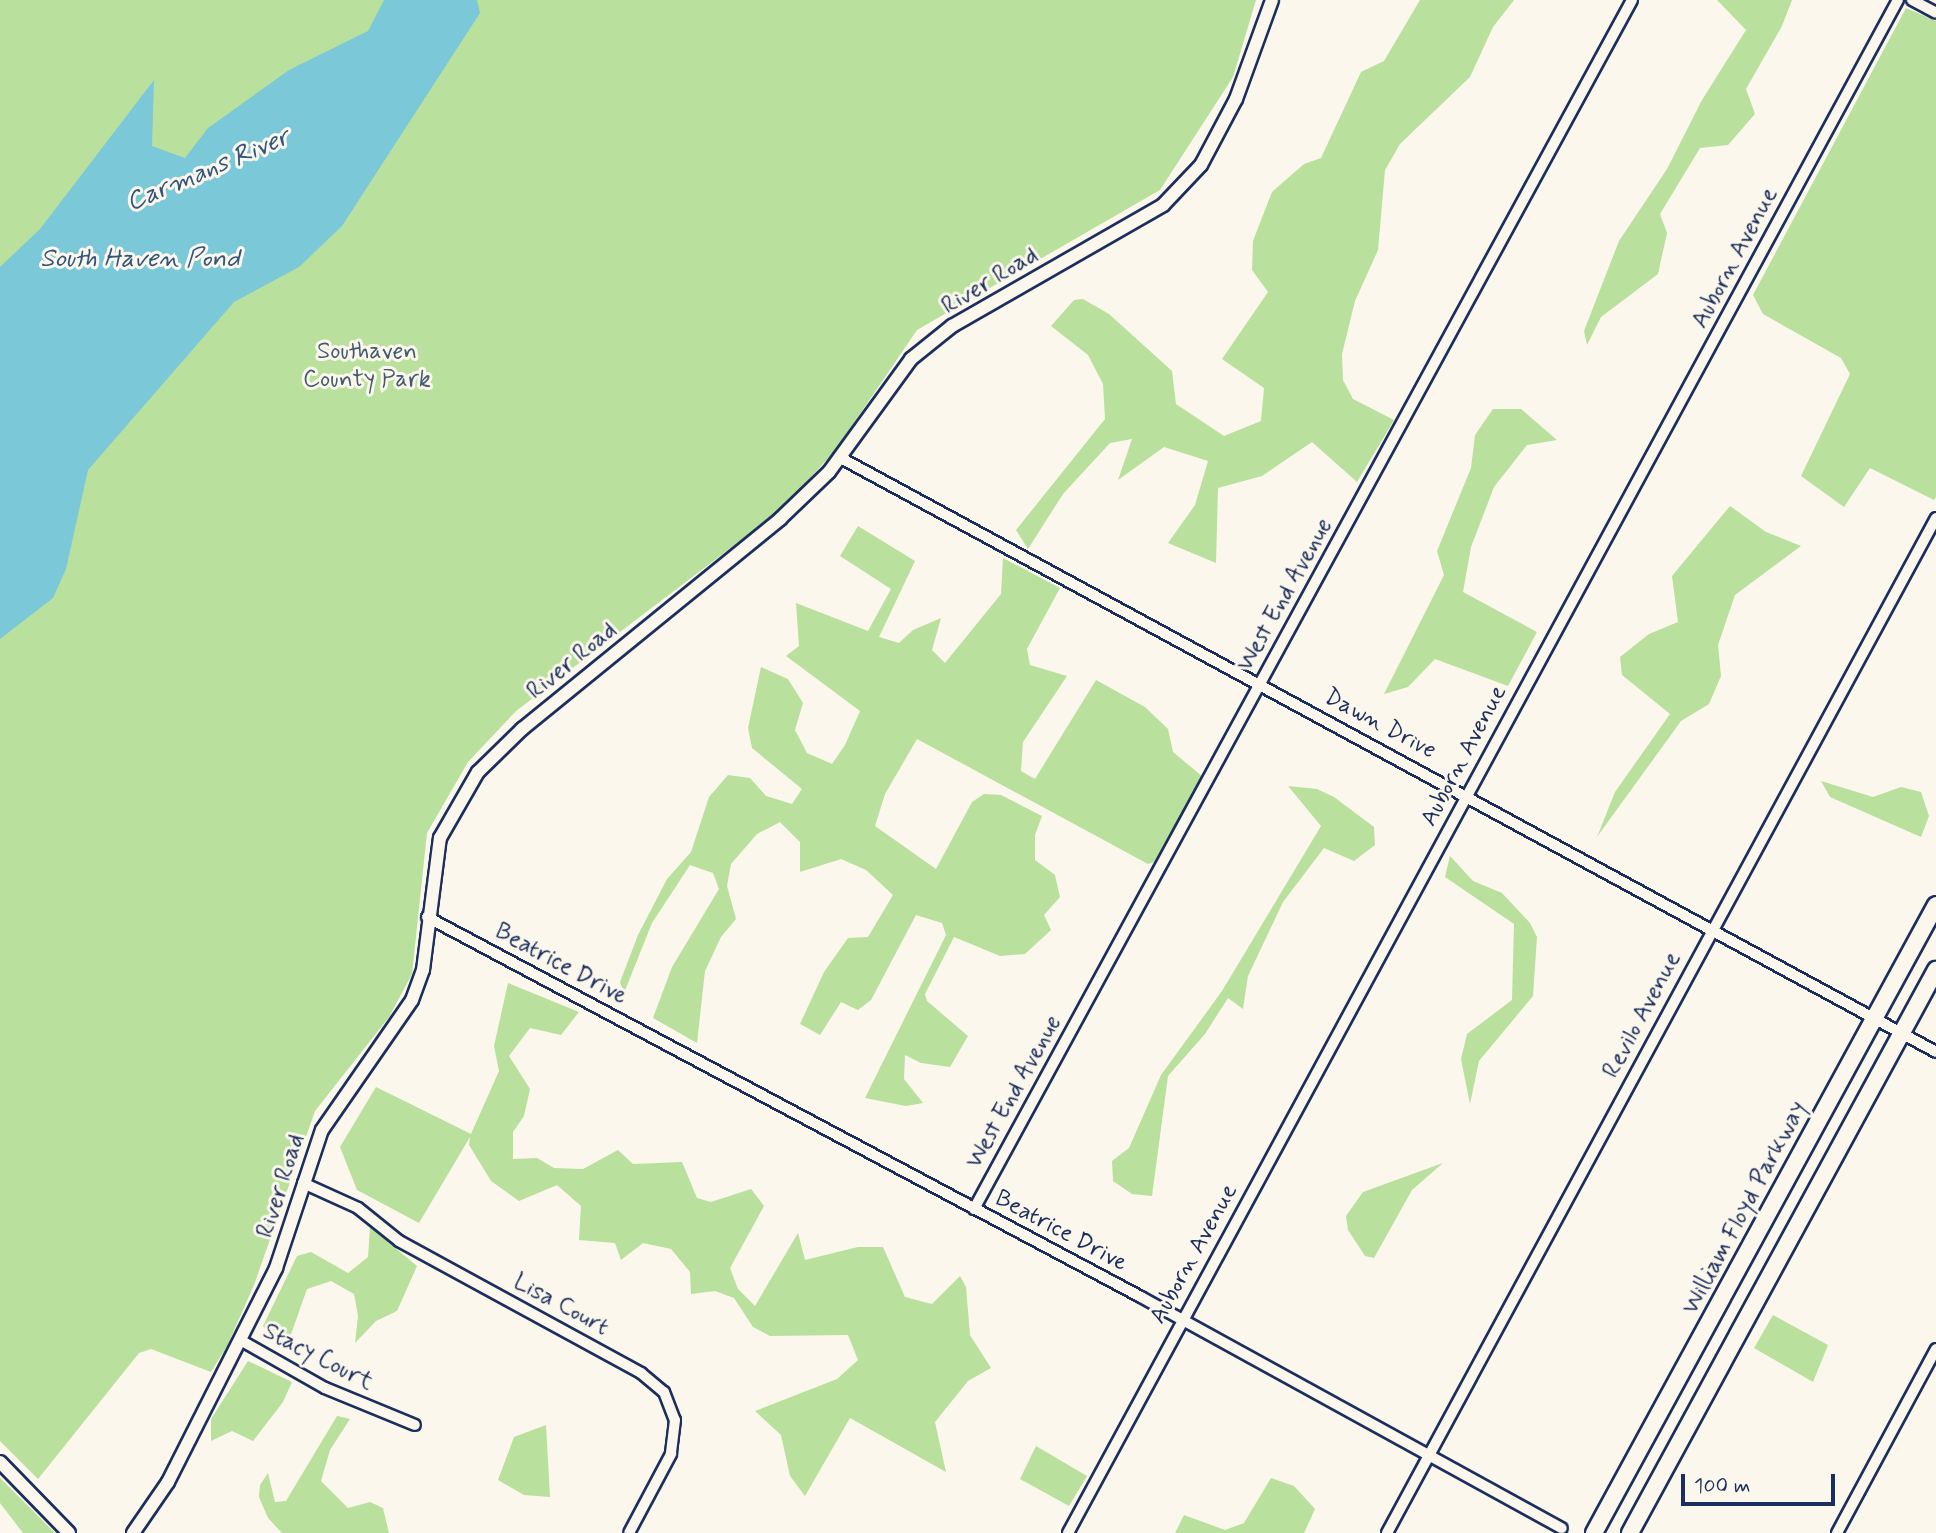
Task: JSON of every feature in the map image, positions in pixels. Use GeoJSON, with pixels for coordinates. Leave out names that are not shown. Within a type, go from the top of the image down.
{"type":"FeatureCollection","features":[{"type":"Feature","properties":{"kind":"highway","name":"William Floyd Parkway"},"geometry":{"type":"LineString","coordinates":[[1594,1533],[1936,905]]}},
{"type":"Feature","properties":{"kind":"highway"},"geometry":{"type":"LineString","coordinates":[[1630,1533],[1936,970]]}},
{"type":"Feature","properties":{"kind":"street","name":"River Road"},"geometry":{"type":"LineString","coordinates":[[133,1533],[168,1482],[276,1268],[322,1130],[412,1000],[423,970],[427,917],[440,838],[478,772],[522,729],[780,519],[839,457],[912,359],[952,326],[1163,205],[1201,165],[1236,99],[1272,0]]}},
{"type":"Feature","properties":{"kind":"street","name":"West End Avenue"},"geometry":{"type":"LineString","coordinates":[[974,1209],[1632,0]]}},
{"type":"Feature","properties":{"kind":"street","name":"Auborn Avenue"},"geometry":{"type":"LineString","coordinates":[[1068,1533],[1898,0]]}},
{"type":"Feature","properties":{"kind":"street"},"geometry":{"type":"LineString","coordinates":[[1912,0],[1936,13]]}},
{"type":"Feature","properties":{"kind":"street","name":"Dawn Drive"},"geometry":{"type":"LineString","coordinates":[[839,457],[1466,794],[1936,1052]]}},
{"type":"Feature","properties":{"kind":"street","name":"Revilo Avenue"},"geometry":{"type":"LineString","coordinates":[[1387,1533],[1936,518]]}},
{"type":"Feature","properties":{"kind":"street","name":"Beatrice Drive"},"geometry":{"type":"LineString","coordinates":[[427,917],[1181,1320],[1562,1528]]}},
{"type":"Feature","properties":{"kind":"street","name":"Lisa Court"},"geometry":{"type":"LineString","coordinates":[[303,1183],[358,1208],[399,1241],[641,1373],[664,1392],[675,1420],[671,1454],[629,1533]]}},
{"type":"Feature","properties":{"kind":"street","name":"Stacy Court"},"geometry":{"type":"LineString","coordinates":[[242,1340],[325,1388],[415,1425]]}},
{"type":"Feature","properties":{"kind":"street"},"geometry":{"type":"LineString","coordinates":[[1837,1533],[1936,1349]]}},
{"type":"Feature","properties":{"kind":"street"},"geometry":{"type":"LineString","coordinates":[[0,1462],[69,1533]]}},
{"type":"Feature","properties":{"kind":"green space","name":"Southaven County Park"},"geometry":{"type":"Polygon","coordinates":[[[0,0],[1256,0],[1233,77],[1160,190],[917,330],[834,452],[779,511],[516,711],[468,762],[427,833],[412,974],[389,1017],[315,1111],[254,1285],[227,1346],[211,1372],[151,1349],[139,1353],[38,1479],[0,1441],[0,0]]]}},
{"type":"Feature","properties":{"kind":"green space"},"geometry":{"type":"Polygon","coordinates":[[[1420,0],[1514,0],[1493,27],[1470,77],[1400,144],[1385,170],[1378,250],[1355,301],[1342,354],[1343,380],[1353,399],[1394,420],[1357,482],[1312,442],[1262,476],[1218,488],[1216,563],[1168,543],[1195,505],[1208,461],[1164,447],[1118,480],[1132,439],[1110,443],[1063,494],[1028,549],[1016,530],[1105,419],[1103,384],[1088,355],[1051,326],[1074,300],[1083,299],[1109,314],[1172,371],[1176,404],[1224,436],[1261,421],[1264,388],[1222,359],[1268,292],[1252,270],[1253,241],[1272,192],[1304,164],[1321,158],[1361,72],[1384,61],[1420,0]]]}},
{"type":"Feature","properties":{"kind":"green space"},"geometry":{"type":"Polygon","coordinates":[[[1717,0],[1792,0],[1782,26],[1746,89],[1755,114],[1728,145],[1700,148],[1660,214],[1667,233],[1658,274],[1601,317],[1587,345],[1584,331],[1619,241],[1667,169],[1702,100],[1746,30],[1717,0]]]}},
{"type":"Feature","properties":{"kind":"green space"},"geometry":{"type":"Polygon","coordinates":[[[1906,8],[1936,21],[1936,497],[1934,500],[1870,468],[1844,507],[1801,476],[1850,374],[1841,358],[1763,314],[1753,295],[1906,8]]]}},
{"type":"Feature","properties":{"kind":"green space"},"geometry":{"type":"Polygon","coordinates":[[[1493,409],[1521,409],[1557,440],[1527,445],[1494,487],[1471,547],[1463,592],[1537,632],[1508,686],[1435,659],[1408,687],[1384,694],[1444,575],[1437,551],[1471,468],[1475,435],[1493,409]]]}},
{"type":"Feature","properties":{"kind":"green space"},"geometry":{"type":"Polygon","coordinates":[[[1730,506],[1766,532],[1801,546],[1735,595],[1718,645],[1721,676],[1709,704],[1681,721],[1597,837],[1615,792],[1670,714],[1622,675],[1620,657],[1649,634],[1678,622],[1672,576],[1730,506]]]}},
{"type":"Feature","properties":{"kind":"green space"},"geometry":{"type":"Polygon","coordinates":[[[858,526],[915,561],[879,637],[899,643],[913,630],[941,618],[932,650],[945,663],[1001,594],[1003,558],[1060,588],[1027,649],[1030,665],[1067,676],[1023,742],[1021,771],[1035,779],[1096,680],[1145,707],[1168,729],[1173,752],[1203,777],[1154,862],[1148,864],[917,739],[885,794],[875,826],[936,869],[972,802],[984,794],[1001,795],[1042,816],[1035,835],[1035,860],[1055,875],[1060,897],[1044,915],[1051,930],[1025,954],[1000,956],[954,937],[925,994],[927,1001],[968,1036],[950,1067],[921,1063],[905,1055],[904,1079],[923,1103],[906,1106],[865,1098],[946,935],[942,923],[916,915],[871,1000],[858,1010],[841,1002],[820,1035],[800,1024],[824,972],[848,938],[868,937],[893,895],[866,870],[841,859],[800,872],[800,842],[780,822],[757,834],[731,864],[727,886],[736,919],[721,937],[705,971],[697,1043],[653,1018],[672,967],[719,889],[713,873],[690,865],[652,923],[624,993],[620,982],[638,935],[667,879],[691,852],[709,797],[728,775],[750,778],[766,796],[792,804],[802,789],[752,748],[748,728],[761,667],[788,679],[803,703],[795,730],[807,753],[832,764],[845,745],[860,711],[786,656],[799,646],[796,603],[868,631],[891,589],[840,556],[858,526]]]}},
{"type":"Feature","properties":{"kind":"green space"},"geometry":{"type":"Polygon","coordinates":[[[1821,781],[1873,797],[1901,787],[1921,792],[1929,816],[1921,837],[1830,797],[1821,781]]]}},
{"type":"Feature","properties":{"kind":"green space"},"geometry":{"type":"Polygon","coordinates":[[[1288,786],[1317,789],[1334,797],[1374,827],[1375,845],[1354,861],[1324,848],[1283,902],[1248,976],[1243,1009],[1228,998],[1205,1034],[1168,1076],[1152,1196],[1132,1194],[1113,1181],[1112,1161],[1129,1148],[1161,1075],[1222,991],[1321,826],[1288,786]]]}},
{"type":"Feature","properties":{"kind":"green space"},"geometry":{"type":"Polygon","coordinates":[[[1450,856],[1473,881],[1502,893],[1530,923],[1537,937],[1533,996],[1479,1061],[1470,1104],[1461,1059],[1467,1034],[1512,1000],[1514,924],[1445,877],[1450,856]]]}},
{"type":"Feature","properties":{"kind":"green space"},"geometry":{"type":"Polygon","coordinates":[[[508,983],[579,1012],[561,1035],[530,1028],[509,1056],[530,1089],[524,1116],[513,1132],[513,1159],[537,1158],[554,1168],[583,1169],[618,1150],[633,1164],[682,1162],[697,1198],[711,1202],[751,1189],[764,1206],[730,1268],[738,1289],[755,1306],[798,1233],[805,1260],[858,1247],[883,1247],[905,1297],[932,1304],[960,1276],[966,1287],[970,1335],[991,1368],[968,1381],[935,1422],[946,1472],[850,1418],[805,1496],[790,1476],[781,1435],[755,1411],[837,1379],[858,1360],[848,1335],[770,1336],[753,1327],[734,1298],[715,1291],[691,1294],[690,1272],[671,1249],[643,1243],[621,1260],[615,1243],[579,1240],[581,1206],[557,1185],[519,1201],[491,1181],[469,1145],[470,1137],[419,1223],[357,1190],[340,1147],[376,1087],[471,1134],[499,1071],[494,1046],[508,983]]]}},
{"type":"Feature","properties":{"kind":"green space"},"geometry":{"type":"Polygon","coordinates":[[[1443,1163],[1412,1190],[1374,1258],[1365,1256],[1348,1230],[1346,1216],[1363,1192],[1443,1163]]]}},
{"type":"Feature","properties":{"kind":"green space"},"geometry":{"type":"Polygon","coordinates":[[[370,1227],[417,1266],[397,1311],[376,1321],[355,1343],[358,1316],[354,1294],[331,1281],[307,1289],[289,1340],[277,1343],[263,1326],[297,1256],[311,1252],[348,1273],[368,1257],[370,1227]]]}},
{"type":"Feature","properties":{"kind":"green space"},"geometry":{"type":"Polygon","coordinates":[[[1773,1315],[1828,1345],[1813,1382],[1754,1348],[1773,1315]]]}},
{"type":"Feature","properties":{"kind":"green space"},"geometry":{"type":"Polygon","coordinates":[[[248,1361],[292,1382],[283,1402],[253,1441],[232,1431],[211,1441],[211,1419],[248,1361]]]}},
{"type":"Feature","properties":{"kind":"green space"},"geometry":{"type":"Polygon","coordinates":[[[337,1416],[350,1419],[330,1450],[321,1481],[348,1508],[370,1502],[383,1508],[389,1533],[282,1533],[268,1518],[259,1497],[260,1485],[268,1473],[275,1502],[286,1501],[337,1416]]]}},
{"type":"Feature","properties":{"kind":"green space"},"geometry":{"type":"Polygon","coordinates":[[[546,1425],[550,1497],[524,1495],[498,1480],[514,1437],[546,1425]]]}},
{"type":"Feature","properties":{"kind":"green space"},"geometry":{"type":"Polygon","coordinates":[[[1036,1446],[1087,1476],[1069,1506],[1020,1479],[1036,1446]]]}},
{"type":"Feature","properties":{"kind":"green space"},"geometry":{"type":"Polygon","coordinates":[[[0,1478],[55,1533],[23,1533],[0,1503],[0,1478]]]}},
{"type":"Feature","properties":{"kind":"green space"},"geometry":{"type":"Polygon","coordinates":[[[1271,1478],[1294,1486],[1315,1509],[1304,1533],[1175,1533],[1184,1515],[1225,1530],[1244,1523],[1271,1478]]]}},
{"type":"Feature","properties":{"kind":"water","name":"South Haven Pond"},"geometry":{"type":"Polygon","coordinates":[[[384,0],[477,0],[480,13],[342,226],[299,267],[234,302],[88,470],[66,569],[53,598],[0,639],[0,267],[40,229],[154,80],[152,146],[185,158],[208,128],[289,70],[368,31],[384,0]]]}},
{"type":"Feature","properties":{"kind":"water label","name":"Carmans River"},"geometry":{"type":"Point","coordinates":[208,171]}}]}
